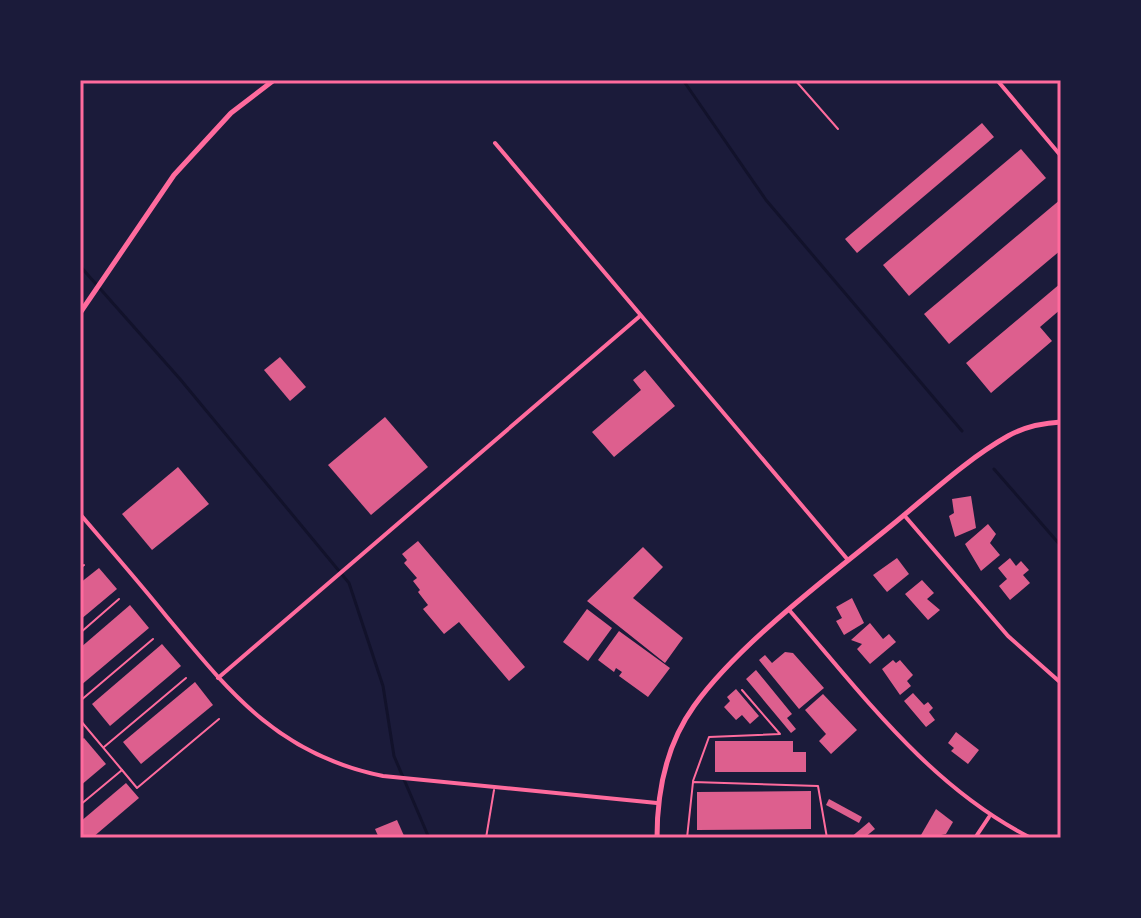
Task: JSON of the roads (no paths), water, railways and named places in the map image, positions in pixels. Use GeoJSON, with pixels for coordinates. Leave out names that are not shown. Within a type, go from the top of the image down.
{"type":"FeatureCollection","features":[{"type":"Feature","properties":{"kind":"street"},"geometry":{"type":"LineString","coordinates":[[80,313],[174,175],[231,113],[274,80]]}},
{"type":"Feature","properties":{"kind":"street"},"geometry":{"type":"LineString","coordinates":[[997,80],[1061,156]]}},
{"type":"Feature","properties":{"kind":"street"},"geometry":{"type":"LineString","coordinates":[[495,143],[848,561]]}},
{"type":"Feature","properties":{"kind":"street"},"geometry":{"type":"LineString","coordinates":[[218,678],[640,316]]}},
{"type":"Feature","properties":{"kind":"street"},"geometry":{"type":"LineString","coordinates":[[657,838],[657,803],[671,748],[694,706],[745,651],[904,515],[1010,435],[1043,423],[1061,422]]}},
{"type":"Feature","properties":{"kind":"street"},"geometry":{"type":"LineString","coordinates":[[80,514],[218,678],[258,720],[302,749],[344,768],[383,776],[657,803]]}},
{"type":"Feature","properties":{"kind":"street"},"geometry":{"type":"LineString","coordinates":[[904,515],[1008,636],[1061,683]]}},
{"type":"Feature","properties":{"kind":"street"},"geometry":{"type":"LineString","coordinates":[[790,611],[909,748],[989,817],[1031,838]]}},
{"type":"Feature","properties":{"kind":"street"},"geometry":{"type":"LineString","coordinates":[[975,838],[989,817]]}},
{"type":"Feature","properties":{"kind":"lane"},"geometry":{"type":"LineString","coordinates":[[795,80],[838,129]]}},
{"type":"Feature","properties":{"kind":"lane"},"geometry":{"type":"LineString","coordinates":[[80,568],[84,565]]}},
{"type":"Feature","properties":{"kind":"lane"},"geometry":{"type":"LineString","coordinates":[[80,633],[119,599]]}},
{"type":"Feature","properties":{"kind":"lane"},"geometry":{"type":"LineString","coordinates":[[80,701],[153,639]]}},
{"type":"Feature","properties":{"kind":"lane"},"geometry":{"type":"LineString","coordinates":[[104,748],[186,678]]}},
{"type":"Feature","properties":{"kind":"lane"},"geometry":{"type":"LineString","coordinates":[[687,838],[693,782],[709,737],[780,734],[742,690]]}},
{"type":"Feature","properties":{"kind":"lane"},"geometry":{"type":"LineString","coordinates":[[80,720],[137,788],[219,719]]}},
{"type":"Feature","properties":{"kind":"lane"},"geometry":{"type":"LineString","coordinates":[[80,728],[84,725]]}},
{"type":"Feature","properties":{"kind":"lane"},"geometry":{"type":"LineString","coordinates":[[80,805],[122,770]]}},
{"type":"Feature","properties":{"kind":"lane"},"geometry":{"type":"LineString","coordinates":[[693,782],[818,786],[827,838]]}},
{"type":"Feature","properties":{"kind":"lane"},"geometry":{"type":"LineString","coordinates":[[486,838],[495,785]]}},
{"type":"Feature","properties":{"kind":"waterway"},"geometry":{"type":"LineString","coordinates":[[683,80],[766,200],[962,431]]}},
{"type":"Feature","properties":{"kind":"waterway"},"geometry":{"type":"LineString","coordinates":[[80,266],[180,379],[349,583],[383,686],[394,756],[429,838]]}},
{"type":"Feature","properties":{"kind":"waterway"},"geometry":{"type":"LineString","coordinates":[[994,469],[1061,546]]}}]}
